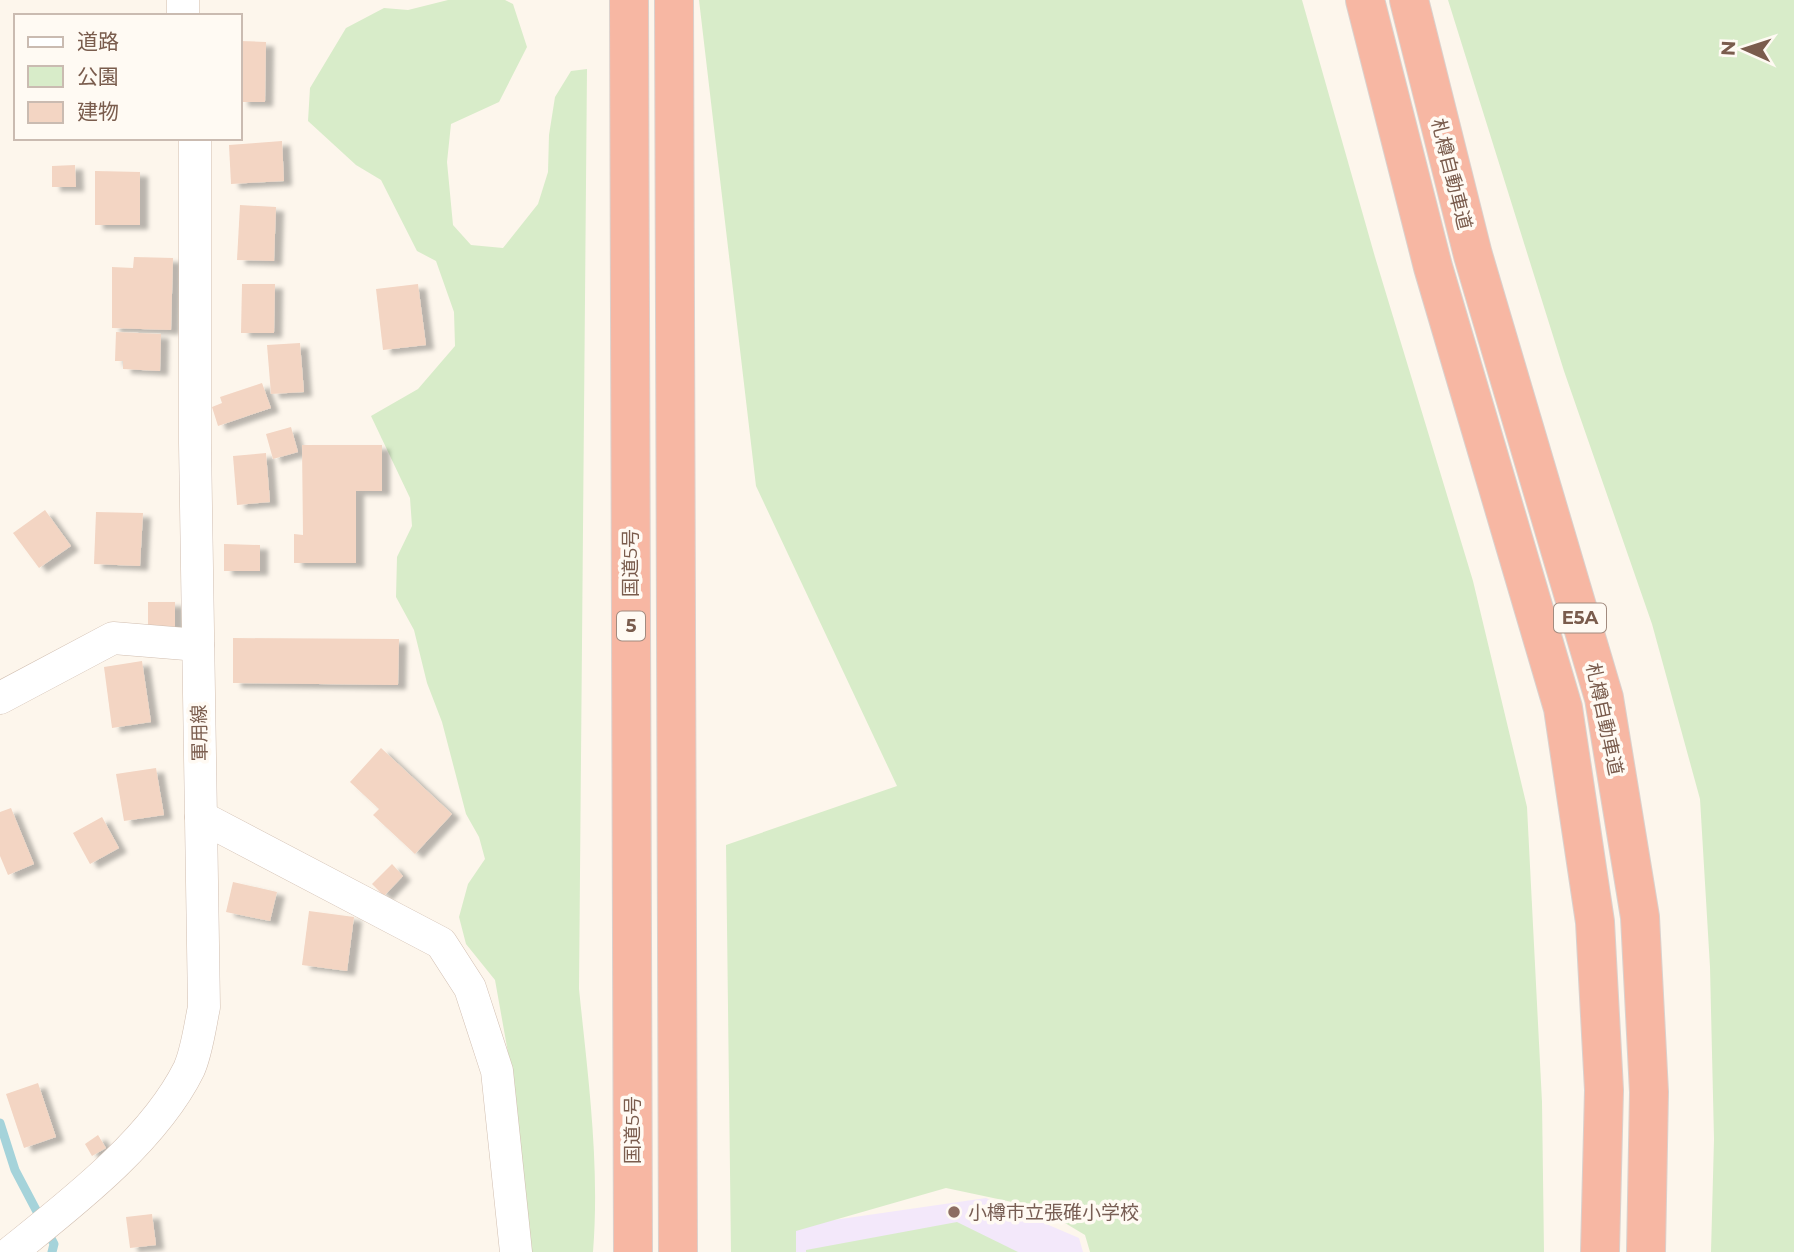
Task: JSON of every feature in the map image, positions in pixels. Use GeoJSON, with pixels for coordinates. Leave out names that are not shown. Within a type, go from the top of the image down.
{"type":"FeatureCollection","features":[{"type":"Feature","properties":{"kind":"highway","name":"国道5号"},"geometry":{"type":"LineString","coordinates":[[629,0],[632,1252]]}},
{"type":"Feature","properties":{"kind":"highway"},"geometry":{"type":"LineString","coordinates":[[674,0],[678,1252]]}},
{"type":"Feature","properties":{"kind":"highway","name":"札樽自動車道"},"geometry":{"type":"LineString","coordinates":[[1365,0],[1433,267],[1563,708],[1595,922],[1604,1090],[1600,1252]]}},
{"type":"Feature","properties":{"kind":"highway","name":"札樽自動車道"},"geometry":{"type":"LineString","coordinates":[[1409,0],[1473,256],[1604,698],[1640,917],[1649,1092],[1646,1252]]}},
{"type":"Feature","properties":{"kind":"street","name":"軍用線"},"geometry":{"type":"LineString","coordinates":[[11,1252],[99,1176],[153,1123],[189,1068],[204,1007],[198,645],[195,140]]}},
{"type":"Feature","properties":{"kind":"street"},"geometry":{"type":"LineString","coordinates":[[0,698],[113,638],[198,645]]}},
{"type":"Feature","properties":{"kind":"street"},"geometry":{"type":"LineString","coordinates":[[201,817],[440,943],[470,988],[497,1071],[516,1252]]}},
{"type":"Feature","properties":{"kind":"shaded area","name":"小樽市立張碓小学校"},"geometry":{"type":"Polygon","coordinates":[[[986,1198],[1079,1238],[1083,1252],[793,1252],[792,1226],[986,1198]]]}},
{"type":"Feature","properties":{"kind":"green space"},"geometry":{"type":"Polygon","coordinates":[[[448,0],[505,0],[513,4],[527,47],[499,102],[451,124],[447,162],[453,225],[471,245],[503,248],[538,204],[548,172],[549,135],[555,97],[571,71],[587,69],[579,989],[594,1153],[593,1252],[527,1252],[512,1075],[495,980],[466,944],[459,917],[468,884],[485,859],[479,837],[466,814],[414,630],[396,597],[397,557],[412,526],[410,498],[371,416],[418,389],[455,346],[454,312],[436,261],[417,251],[381,180],[356,165],[308,121],[310,88],[346,28],[384,8],[408,10],[448,0]]]}},
{"type":"Feature","properties":{"kind":"green space"},"geometry":{"type":"Polygon","coordinates":[[[699,0],[1302,0],[1375,257],[1473,581],[1527,807],[1542,1102],[1544,1252],[1090,1252],[1085,1235],[1040,1208],[946,1188],[796,1231],[796,1252],[731,1252],[726,845],[897,786],[756,486],[699,0]]]}},
{"type":"Feature","properties":{"kind":"green space"},"geometry":{"type":"Polygon","coordinates":[[[1448,0],[1794,0],[1794,1252],[1711,1252],[1714,1139],[1710,967],[1700,799],[1652,624],[1564,371],[1448,0]]]}},
{"type":"Feature","properties":{"kind":"green space"},"geometry":{"type":"Polygon","coordinates":[[[957,1222],[1018,1252],[806,1252],[806,1250],[957,1222]]]}},
{"type":"Feature","properties":{"kind":"building"},"geometry":{"type":"Polygon","coordinates":[[[242,41],[266,42],[265,102],[242,102],[242,41]]]}},
{"type":"Feature","properties":{"kind":"building"},"geometry":{"type":"Polygon","coordinates":[[[282,141],[284,181],[231,184],[229,145],[282,141]]]}},
{"type":"Feature","properties":{"kind":"building"},"geometry":{"type":"Polygon","coordinates":[[[75,165],[76,187],[52,187],[52,166],[75,165]]]}},
{"type":"Feature","properties":{"kind":"building"},"geometry":{"type":"Polygon","coordinates":[[[95,171],[140,172],[140,225],[95,225],[95,171]]]}},
{"type":"Feature","properties":{"kind":"building"},"geometry":{"type":"Polygon","coordinates":[[[240,205],[276,207],[274,261],[237,260],[240,205]]]}},
{"type":"Feature","properties":{"kind":"building"},"geometry":{"type":"Polygon","coordinates":[[[134,257],[173,258],[171,330],[112,328],[112,267],[133,268],[134,257]]]}},
{"type":"Feature","properties":{"kind":"building"},"geometry":{"type":"Polygon","coordinates":[[[242,284],[275,284],[274,333],[241,333],[242,284]]]}},
{"type":"Feature","properties":{"kind":"building"},"geometry":{"type":"Polygon","coordinates":[[[418,284],[426,345],[383,350],[376,289],[418,284]]]}},
{"type":"Feature","properties":{"kind":"building"},"geometry":{"type":"Polygon","coordinates":[[[116,332],[161,334],[160,371],[123,369],[123,361],[115,361],[116,332]]]}},
{"type":"Feature","properties":{"kind":"building"},"geometry":{"type":"Polygon","coordinates":[[[300,343],[304,392],[271,394],[267,345],[300,343]]]}},
{"type":"Feature","properties":{"kind":"building"},"geometry":{"type":"Polygon","coordinates":[[[262,383],[271,408],[218,426],[212,407],[222,403],[220,397],[262,383]]]}},
{"type":"Feature","properties":{"kind":"building"},"geometry":{"type":"Polygon","coordinates":[[[291,427],[298,452],[273,459],[266,434],[291,427]]]}},
{"type":"Feature","properties":{"kind":"building"},"geometry":{"type":"Polygon","coordinates":[[[302,445],[382,445],[382,491],[356,491],[356,563],[294,563],[294,534],[303,535],[302,445]]]}},
{"type":"Feature","properties":{"kind":"building"},"geometry":{"type":"Polygon","coordinates":[[[266,453],[270,502],[237,505],[233,456],[266,453]]]}},
{"type":"Feature","properties":{"kind":"building"},"geometry":{"type":"Polygon","coordinates":[[[45,510],[71,546],[39,568],[13,533],[45,510]]]}},
{"type":"Feature","properties":{"kind":"building"},"geometry":{"type":"Polygon","coordinates":[[[96,512],[143,513],[140,566],[94,564],[96,512]]]}},
{"type":"Feature","properties":{"kind":"building"},"geometry":{"type":"Polygon","coordinates":[[[224,544],[260,545],[260,571],[224,571],[224,544]]]}},
{"type":"Feature","properties":{"kind":"building"},"geometry":{"type":"Polygon","coordinates":[[[148,602],[175,602],[175,627],[148,627],[148,602]]]}},
{"type":"Feature","properties":{"kind":"building"},"geometry":{"type":"Polygon","coordinates":[[[233,638],[399,639],[398,685],[233,683],[233,638]]]}},
{"type":"Feature","properties":{"kind":"building"},"geometry":{"type":"Polygon","coordinates":[[[142,661],[151,722],[112,728],[104,667],[142,661]]]}},
{"type":"Feature","properties":{"kind":"building"},"geometry":{"type":"Polygon","coordinates":[[[381,748],[452,814],[415,854],[373,815],[379,809],[350,782],[381,748]]]}},
{"type":"Feature","properties":{"kind":"building"},"geometry":{"type":"Polygon","coordinates":[[[156,768],[164,815],[124,821],[116,774],[156,768]]]}},
{"type":"Feature","properties":{"kind":"building"},"geometry":{"type":"Polygon","coordinates":[[[11,808],[34,864],[8,875],[0,856],[0,812],[11,808]]]}},
{"type":"Feature","properties":{"kind":"building"},"geometry":{"type":"Polygon","coordinates":[[[102,817],[119,848],[90,864],[73,833],[102,817]]]}},
{"type":"Feature","properties":{"kind":"building"},"geometry":{"type":"Polygon","coordinates":[[[392,864],[403,876],[384,896],[372,884],[392,864]]]}},
{"type":"Feature","properties":{"kind":"building"},"geometry":{"type":"Polygon","coordinates":[[[233,882],[277,892],[270,921],[226,912],[233,882]]]}},
{"type":"Feature","properties":{"kind":"building"},"geometry":{"type":"Polygon","coordinates":[[[309,911],[354,917],[347,971],[302,965],[309,911]]]}},
{"type":"Feature","properties":{"kind":"building"},"geometry":{"type":"Polygon","coordinates":[[[38,1083],[56,1137],[24,1148],[6,1094],[38,1083]]]}},
{"type":"Feature","properties":{"kind":"building"},"geometry":{"type":"Polygon","coordinates":[[[98,1135],[106,1148],[92,1156],[85,1144],[98,1135]]]}},
{"type":"Feature","properties":{"kind":"building"},"geometry":{"type":"Polygon","coordinates":[[[152,1214],[156,1245],[130,1248],[126,1217],[152,1214]]]}},
{"type":"Feature","properties":{"kind":"waterway"},"geometry":{"type":"LineString","coordinates":[[0,1123],[15,1170],[54,1244],[52,1252]]}},
{"type":"Feature","properties":{"kind":"place","name":"小樽市立張碓小学校"},"geometry":{"type":"Point","coordinates":[954,1212]}}]}
